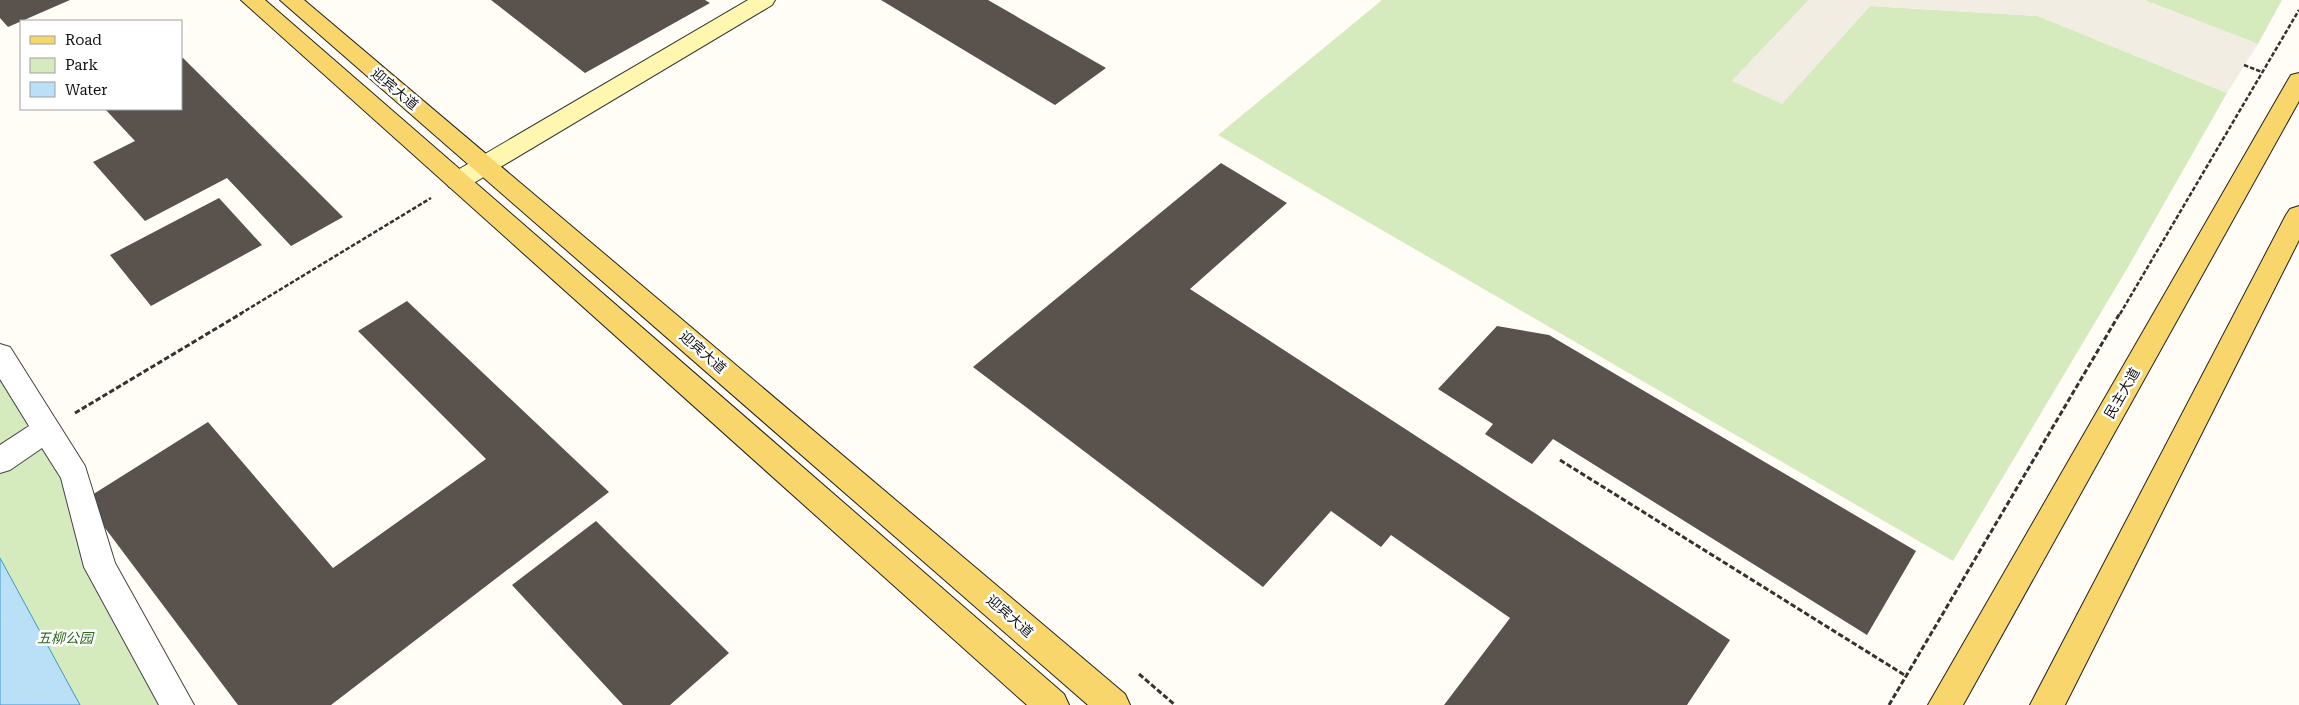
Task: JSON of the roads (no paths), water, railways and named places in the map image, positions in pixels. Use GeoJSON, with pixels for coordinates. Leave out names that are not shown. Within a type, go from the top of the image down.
{"type":"FeatureCollection","features":[{"type":"Feature","properties":{"kind":"main road","name":"迎宾大道"},"geometry":{"type":"LineString","coordinates":[[252,0],[1052,705]]}},
{"type":"Feature","properties":{"kind":"main road","name":"迎宾大道"},"geometry":{"type":"LineString","coordinates":[[291,0],[1113,705]]}},
{"type":"Feature","properties":{"kind":"main road","name":"民主大道"},"geometry":{"type":"LineString","coordinates":[[1945,705],[2299,80]]}},
{"type":"Feature","properties":{"kind":"main road"},"geometry":{"type":"LineString","coordinates":[[2047,705],[2299,214]]}},
{"type":"Feature","properties":{"kind":"street"},"geometry":{"type":"LineString","coordinates":[[458,181],[764,0]]}},
{"type":"Feature","properties":{"kind":"street"},"geometry":{"type":"LineString","coordinates":[[0,355],[75,475],[100,567],[177,705]]}},
{"type":"Feature","properties":{"kind":"street"},"geometry":{"type":"LineString","coordinates":[[0,460],[46,430]]}},
{"type":"Feature","properties":{"kind":"water"},"geometry":{"type":"Polygon","coordinates":[[[0,558],[80,705],[0,705],[0,558]]]}},
{"type":"Feature","properties":{"kind":"park label","name":"五柳公园"},"geometry":{"type":"Point","coordinates":[65,638]}}]}
